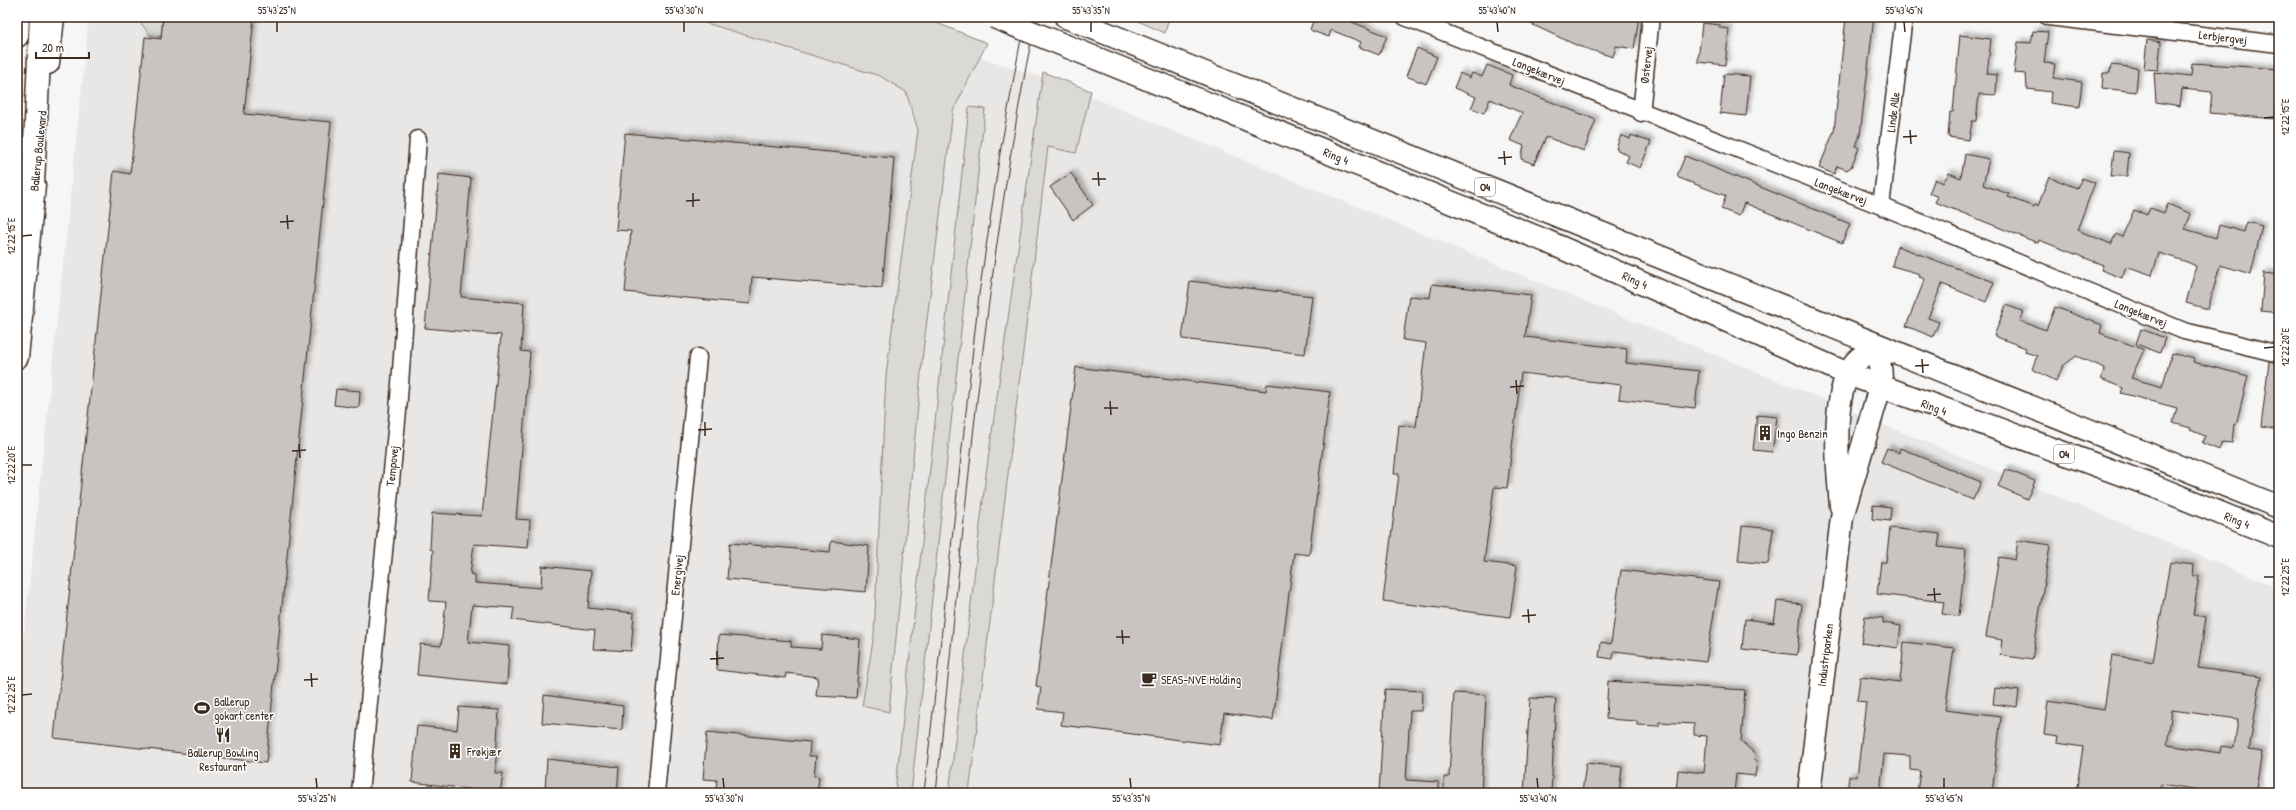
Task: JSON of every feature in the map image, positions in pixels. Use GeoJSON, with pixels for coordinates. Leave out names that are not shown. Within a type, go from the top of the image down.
{"type":"FeatureCollection","features":[{"type":"Feature","properties":{"kind":"main road"},"geometry":{"type":"LineString","coordinates":[[17,36],[18,17]]}},
{"type":"Feature","properties":{"kind":"main road"},"geometry":{"type":"LineString","coordinates":[[32,204],[41,17]]}},
{"type":"Feature","properties":{"kind":"main road","name":"Ballerup Boulevard"},"geometry":{"type":"LineString","coordinates":[[17,357],[53,17]]}},
{"type":"Feature","properties":{"kind":"main road","name":"Ring 4"},"geometry":{"type":"LineString","coordinates":[[994,17],[1546,241],[1880,387],[2156,488],[2279,537]]}},
{"type":"Feature","properties":{"kind":"main road","name":"O4"},"geometry":{"type":"LineString","coordinates":[[1069,18],[1869,346],[1897,354],[2279,507]]}},
{"type":"Feature","properties":{"kind":"main road","name":"Industriparken"},"geometry":{"type":"LineString","coordinates":[[1809,793],[1842,517],[1880,387],[1882,374],[1879,358],[1869,346],[1855,362],[1840,393],[1837,456],[1842,517]]}},
{"type":"Feature","properties":{"kind":"street","name":"Langekærvej"},"geometry":{"type":"LineString","coordinates":[[1405,17],[1641,113],[1881,206],[2184,331],[2279,354]]}},
{"type":"Feature","properties":{"kind":"street","name":"Østervej"},"geometry":{"type":"LineString","coordinates":[[1641,113],[1651,17]]}},
{"type":"Feature","properties":{"kind":"street","name":"Linde Alle"},"geometry":{"type":"LineString","coordinates":[[1881,206],[1904,17]]}},
{"type":"Feature","properties":{"kind":"street","name":"Lerbjergvej"},"geometry":{"type":"LineString","coordinates":[[2048,17],[2279,44]]}},
{"type":"Feature","properties":{"kind":"street","name":"Tempovej"},"geometry":{"type":"LineString","coordinates":[[360,793],[398,411],[418,139]]}},
{"type":"Feature","properties":{"kind":"street","name":"Energivej"},"geometry":{"type":"LineString","coordinates":[[656,793],[698,357]]}},
{"type":"Feature","properties":{"kind":"shaded area"},"geometry":{"type":"Polygon","coordinates":[[[89,17],[857,17],[1048,79],[2279,588],[2279,655],[2263,793],[17,793],[17,700],[89,17]]]}},
{"type":"Feature","properties":{"kind":"shaded area"},"geometry":{"type":"Polygon","coordinates":[[[136,17],[163,17],[161,37],[151,36],[136,17]]]}},
{"type":"Feature","properties":{"kind":"shaded area"},"geometry":{"type":"Polygon","coordinates":[[[686,17],[922,17],[987,43],[953,111],[923,352],[889,712],[862,706],[874,635],[886,375],[918,130],[906,92],[880,76],[686,17]]]}},
{"type":"Feature","properties":{"kind":"shaded area"},"geometry":{"type":"Polygon","coordinates":[[[1129,17],[1169,17],[1165,33],[1129,17]]]}},
{"type":"Feature","properties":{"kind":"shaded area"},"geometry":{"type":"Polygon","coordinates":[[[1043,72],[1091,91],[1076,153],[1048,147],[969,793],[949,793],[986,474],[1043,72]]]}},
{"type":"Feature","properties":{"kind":"shaded area"},"geometry":{"type":"Polygon","coordinates":[[[969,107],[985,109],[911,793],[895,793],[969,107]]]}},
{"type":"Feature","properties":{"kind":"building"},"geometry":{"type":"Polygon","coordinates":[[[163,17],[254,17],[244,114],[331,122],[266,763],[54,738],[114,171],[130,174],[145,37],[161,39],[163,17]]]}},
{"type":"Feature","properties":{"kind":"building"},"geometry":{"type":"Polygon","coordinates":[[[1301,17],[1354,17],[1352,22],[1387,36],[1379,55],[1359,47],[1361,42],[1331,30],[1329,37],[1312,31],[1310,29],[1313,22],[1301,17]]]}},
{"type":"Feature","properties":{"kind":"building"},"geometry":{"type":"Polygon","coordinates":[[[1516,17],[1639,17],[1634,49],[1616,46],[1613,57],[1578,46],[1516,17]]]}},
{"type":"Feature","properties":{"kind":"building"},"geometry":{"type":"Polygon","coordinates":[[[1846,17],[1874,17],[1860,135],[1856,146],[1859,148],[1851,167],[1847,170],[1837,166],[1834,174],[1819,168],[1834,131],[1846,17]]]}},
{"type":"Feature","properties":{"kind":"building"},"geometry":{"type":"Polygon","coordinates":[[[1702,23],[1720,25],[1720,28],[1729,29],[1725,65],[1698,62],[1702,23]]]}},
{"type":"Feature","properties":{"kind":"building"},"geometry":{"type":"Polygon","coordinates":[[[2033,31],[2048,32],[2044,63],[2055,64],[2053,78],[2082,82],[2079,107],[2050,103],[2051,92],[2027,89],[2026,74],[2014,73],[2018,42],[2031,43],[2033,31]]]}},
{"type":"Feature","properties":{"kind":"building"},"geometry":{"type":"Polygon","coordinates":[[[1960,35],[1991,39],[1987,74],[1997,75],[1996,95],[1979,94],[1976,121],[1972,121],[1969,140],[1948,137],[1950,112],[1953,112],[1960,35]]]}},
{"type":"Feature","properties":{"kind":"building"},"geometry":{"type":"Polygon","coordinates":[[[2147,40],[2161,42],[2158,70],[2144,69],[2147,40]]]}},
{"type":"Feature","properties":{"kind":"building"},"geometry":{"type":"Polygon","coordinates":[[[1417,48],[1437,57],[1426,84],[1406,76],[1417,48]]]}},
{"type":"Feature","properties":{"kind":"building"},"geometry":{"type":"Polygon","coordinates":[[[2192,63],[2279,69],[2275,119],[2210,113],[2212,92],[2182,89],[2180,106],[2156,102],[2154,72],[2191,76],[2192,63]]]}},
{"type":"Feature","properties":{"kind":"building"},"geometry":{"type":"Polygon","coordinates":[[[1487,65],[1512,75],[1509,85],[1596,120],[1584,151],[1546,137],[1534,164],[1521,159],[1524,146],[1510,140],[1522,113],[1490,99],[1484,113],[1471,108],[1476,97],[1454,88],[1460,73],[1470,78],[1472,73],[1482,77],[1487,65]]]}},
{"type":"Feature","properties":{"kind":"building"},"geometry":{"type":"Polygon","coordinates":[[[2111,65],[2138,68],[2136,92],[2102,88],[2103,73],[2110,73],[2111,65]]]}},
{"type":"Feature","properties":{"kind":"building"},"geometry":{"type":"Polygon","coordinates":[[[1724,74],[1750,76],[1746,116],[1720,113],[1724,74]]]}},
{"type":"Feature","properties":{"kind":"building"},"geometry":{"type":"Polygon","coordinates":[[[625,133],[894,158],[882,288],[752,277],[750,304],[625,292],[631,231],[616,230],[625,133]]]}},
{"type":"Feature","properties":{"kind":"building"},"geometry":{"type":"Polygon","coordinates":[[[1621,135],[1630,139],[1631,135],[1651,142],[1640,168],[1626,162],[1629,156],[1616,149],[1621,135]]]}},
{"type":"Feature","properties":{"kind":"building"},"geometry":{"type":"Polygon","coordinates":[[[2114,151],[2129,153],[2127,176],[2111,176],[2114,151]]]}},
{"type":"Feature","properties":{"kind":"building"},"geometry":{"type":"Polygon","coordinates":[[[1965,154],[1989,159],[1983,185],[2009,194],[2008,197],[2034,207],[2035,205],[2038,206],[2049,177],[2077,188],[2082,178],[2095,183],[2077,230],[2111,244],[2116,234],[2122,237],[2134,210],[2147,215],[2150,208],[2164,213],[2168,204],[2191,214],[2185,229],[2216,238],[2219,225],[2244,232],[2247,222],[2262,226],[2251,274],[2220,265],[2208,309],[2186,303],[2196,266],[2187,262],[2159,253],[2152,275],[2126,266],[2122,278],[2101,270],[2103,265],[2039,240],[2038,243],[1935,202],[1938,197],[1929,193],[1935,179],[1943,183],[1949,173],[1961,178],[1965,154]]]}},
{"type":"Feature","properties":{"kind":"building"},"geometry":{"type":"Polygon","coordinates":[[[1685,156],[1850,224],[1842,243],[1744,203],[1739,216],[1721,209],[1726,196],[1677,176],[1685,156]]]}},
{"type":"Feature","properties":{"kind":"building"},"geometry":{"type":"Polygon","coordinates":[[[1071,173],[1093,205],[1073,220],[1050,187],[1071,173]]]}},
{"type":"Feature","properties":{"kind":"building"},"geometry":{"type":"Polygon","coordinates":[[[439,174],[471,178],[461,297],[524,303],[521,351],[530,352],[516,519],[530,520],[528,548],[474,544],[470,574],[475,575],[475,583],[541,588],[542,566],[591,571],[588,608],[634,613],[631,651],[593,649],[595,630],[512,620],[514,608],[472,605],[468,642],[509,646],[507,684],[417,675],[420,644],[441,646],[446,602],[429,601],[433,550],[430,549],[432,513],[482,516],[501,335],[425,328],[439,174]]]}},
{"type":"Feature","properties":{"kind":"building"},"geometry":{"type":"Polygon","coordinates":[[[1897,246],[1994,282],[1986,302],[1942,284],[1928,318],[1939,322],[1933,337],[1906,326],[1925,279],[1919,277],[1920,274],[1892,266],[1897,246]]]}},
{"type":"Feature","properties":{"kind":"building"},"geometry":{"type":"Polygon","coordinates":[[[2264,273],[2279,275],[2279,313],[2261,311],[2264,273]]]}},
{"type":"Feature","properties":{"kind":"building"},"geometry":{"type":"Polygon","coordinates":[[[1190,281],[1312,296],[1305,354],[1182,339],[1190,281]]]}},
{"type":"Feature","properties":{"kind":"building"},"geometry":{"type":"Polygon","coordinates":[[[1432,284],[1531,295],[1525,337],[1627,349],[1626,363],[1699,371],[1695,408],[1619,399],[1621,385],[1521,373],[1507,488],[1494,487],[1484,562],[1517,566],[1510,617],[1383,601],[1399,474],[1394,474],[1399,425],[1416,427],[1426,343],[1403,340],[1409,296],[1430,298],[1432,284]]]}},
{"type":"Feature","properties":{"kind":"building"},"geometry":{"type":"Polygon","coordinates":[[[2006,305],[2024,312],[2020,321],[2046,330],[2055,307],[2102,325],[2100,333],[2144,350],[2131,378],[2162,387],[2172,353],[2194,359],[2193,362],[2248,376],[2236,425],[2234,424],[2232,443],[2222,442],[2219,450],[2202,443],[2205,436],[2190,430],[2191,428],[2173,423],[2177,408],[2121,393],[2123,388],[2101,379],[2105,368],[2076,356],[2063,366],[2056,381],[2032,369],[2037,356],[2025,352],[2026,348],[1994,336],[2006,305]]]}},
{"type":"Feature","properties":{"kind":"building"},"geometry":{"type":"Polygon","coordinates":[[[2141,329],[2165,338],[2160,353],[2136,344],[2141,329]]]}},
{"type":"Feature","properties":{"kind":"building"},"geometry":{"type":"Polygon","coordinates":[[[2269,361],[2279,363],[2279,430],[2261,427],[2269,361]]]}},
{"type":"Feature","properties":{"kind":"building"},"geometry":{"type":"Polygon","coordinates":[[[1076,367],[1266,391],[1267,384],[1330,392],[1309,555],[1294,553],[1273,720],[1224,713],[1220,745],[1061,725],[1063,712],[1038,709],[1041,687],[1036,686],[1076,367]]]}},
{"type":"Feature","properties":{"kind":"building"},"geometry":{"type":"Polygon","coordinates":[[[336,389],[360,391],[359,408],[334,405],[336,389]]]}},
{"type":"Feature","properties":{"kind":"building","name":"Ingo Benzin"},"geometry":{"type":"Polygon","coordinates":[[[1757,415],[1777,417],[1772,452],[1753,450],[1757,415]]]}},
{"type":"Feature","properties":{"kind":"building"},"geometry":{"type":"Polygon","coordinates":[[[1887,448],[1899,453],[1900,448],[1981,482],[1973,500],[1881,462],[1887,448]]]}},
{"type":"Feature","properties":{"kind":"building"},"geometry":{"type":"Polygon","coordinates":[[[2005,469],[2035,481],[2027,499],[1998,486],[2005,469]]]}},
{"type":"Feature","properties":{"kind":"building"},"geometry":{"type":"Polygon","coordinates":[[[1873,505],[1891,507],[1890,521],[1872,519],[1873,505]]]}},
{"type":"Feature","properties":{"kind":"building"},"geometry":{"type":"Polygon","coordinates":[[[1742,526],[1773,529],[1768,564],[1738,561],[1742,526]]]}},
{"type":"Feature","properties":{"kind":"building"},"geometry":{"type":"Polygon","coordinates":[[[1890,528],[1940,534],[1938,547],[1966,550],[1959,616],[1942,614],[1944,602],[1877,594],[1881,562],[1886,562],[1890,528]]]}},
{"type":"Feature","properties":{"kind":"building"},"geometry":{"type":"Polygon","coordinates":[[[2018,540],[2050,545],[2032,660],[2000,655],[2002,640],[1986,637],[1999,557],[2015,560],[2018,540]]]}},
{"type":"Feature","properties":{"kind":"building"},"geometry":{"type":"Polygon","coordinates":[[[831,541],[869,546],[866,592],[727,579],[730,543],[830,552],[831,541]]]}},
{"type":"Feature","properties":{"kind":"building"},"geometry":{"type":"Polygon","coordinates":[[[2170,562],[2194,565],[2193,576],[2199,576],[2193,615],[2206,617],[2198,668],[2261,677],[2249,750],[2262,752],[2255,793],[2219,793],[2161,784],[2160,793],[2076,793],[2083,747],[2057,743],[2058,737],[2044,735],[2048,701],[2104,710],[2112,655],[2153,662],[2170,562]],[[2172,710],[2167,745],[2220,753],[2221,746],[2234,748],[2238,719],[2172,710]]]}},
{"type":"Feature","properties":{"kind":"building"},"geometry":{"type":"Polygon","coordinates":[[[1621,570],[1719,582],[1706,662],[1614,651],[1613,659],[1599,657],[1601,642],[1611,644],[1621,570]]]}},
{"type":"Feature","properties":{"kind":"building"},"geometry":{"type":"Polygon","coordinates":[[[1777,601],[1802,604],[1797,655],[1742,649],[1745,619],[1774,623],[1777,601]]]}},
{"type":"Feature","properties":{"kind":"building"},"geometry":{"type":"Polygon","coordinates":[[[1865,616],[1883,618],[1883,623],[1901,626],[1898,648],[1861,643],[1865,616]]]}},
{"type":"Feature","properties":{"kind":"building"},"geometry":{"type":"Polygon","coordinates":[[[719,635],[791,641],[791,647],[821,649],[822,635],[860,639],[856,698],[816,696],[818,677],[786,673],[785,678],[717,670],[719,635]]]}},
{"type":"Feature","properties":{"kind":"building"},"geometry":{"type":"Polygon","coordinates":[[[1904,642],[1954,648],[1945,710],[2001,717],[1992,793],[1917,793],[1920,771],[1910,770],[1910,756],[1884,754],[1880,793],[1847,793],[1849,776],[1857,777],[1866,702],[1857,701],[1860,677],[1900,682],[1904,642]]]}},
{"type":"Feature","properties":{"kind":"building"},"geometry":{"type":"Polygon","coordinates":[[[1608,681],[1745,690],[1741,741],[1755,754],[1754,760],[1757,761],[1755,776],[1736,774],[1734,793],[1676,793],[1678,770],[1704,773],[1707,736],[1694,735],[1694,724],[1659,722],[1659,726],[1637,725],[1637,721],[1606,719],[1608,681]]]}},
{"type":"Feature","properties":{"kind":"building"},"geometry":{"type":"Polygon","coordinates":[[[1995,688],[2019,691],[2017,707],[1993,704],[1995,688]]]}},
{"type":"Feature","properties":{"kind":"building"},"geometry":{"type":"Polygon","coordinates":[[[1385,689],[1422,691],[1421,711],[1410,711],[1406,780],[1438,782],[1438,793],[1379,793],[1385,689]]]}},
{"type":"Feature","properties":{"kind":"building"},"geometry":{"type":"Polygon","coordinates":[[[1454,693],[1486,695],[1481,793],[1444,793],[1444,777],[1449,777],[1454,693]]]}},
{"type":"Feature","properties":{"kind":"building"},"geometry":{"type":"Polygon","coordinates":[[[544,695],[623,706],[622,730],[542,723],[544,695]]]}},
{"type":"Feature","properties":{"kind":"building"},"geometry":{"type":"Polygon","coordinates":[[[1530,698],[1556,699],[1551,793],[1524,793],[1530,698]]]}},
{"type":"Feature","properties":{"kind":"building","name":"Frøkjær"},"geometry":{"type":"Polygon","coordinates":[[[459,707],[499,710],[495,773],[503,773],[500,793],[412,782],[417,726],[457,730],[459,707]]]}},
{"type":"Feature","properties":{"kind":"building"},"geometry":{"type":"Polygon","coordinates":[[[707,732],[810,742],[809,756],[816,756],[814,776],[819,777],[817,793],[750,793],[716,790],[717,780],[703,779],[707,732]]]}},
{"type":"Feature","properties":{"kind":"building"},"geometry":{"type":"Polygon","coordinates":[[[547,759],[619,767],[617,793],[545,791],[547,759]]]}},
{"type":"Feature","properties":{"kind":"building"},"geometry":{"type":"Polygon","coordinates":[[[1586,763],[1622,767],[1619,793],[1582,793],[1586,763]]]}},
{"type":"Feature","properties":{"kind":"tram line"},"geometry":{"type":"LineString","coordinates":[[924,793],[979,294],[1000,153],[1025,17]]}},
{"type":"Feature","properties":{"kind":"tram line"},"geometry":{"type":"LineString","coordinates":[[936,793],[988,306],[1002,209],[1036,17]]}},
{"type":"Feature","properties":{"kind":"place","name":"Ingo Benzin"},"geometry":{"type":"Point","coordinates":[1765,433]}},
{"type":"Feature","properties":{"kind":"place","name":"SEAS-NVE Holding"},"geometry":{"type":"Point","coordinates":[1149,679]}},
{"type":"Feature","properties":{"kind":"place","name":"Ballerup gokart center"},"geometry":{"type":"Point","coordinates":[202,708]}},
{"type":"Feature","properties":{"kind":"place","name":"Ballerup Bowling Restaurant"},"geometry":{"type":"Point","coordinates":[223,735]}},
{"type":"Feature","properties":{"kind":"place","name":"Frøkjær"},"geometry":{"type":"Point","coordinates":[455,751]}}]}
